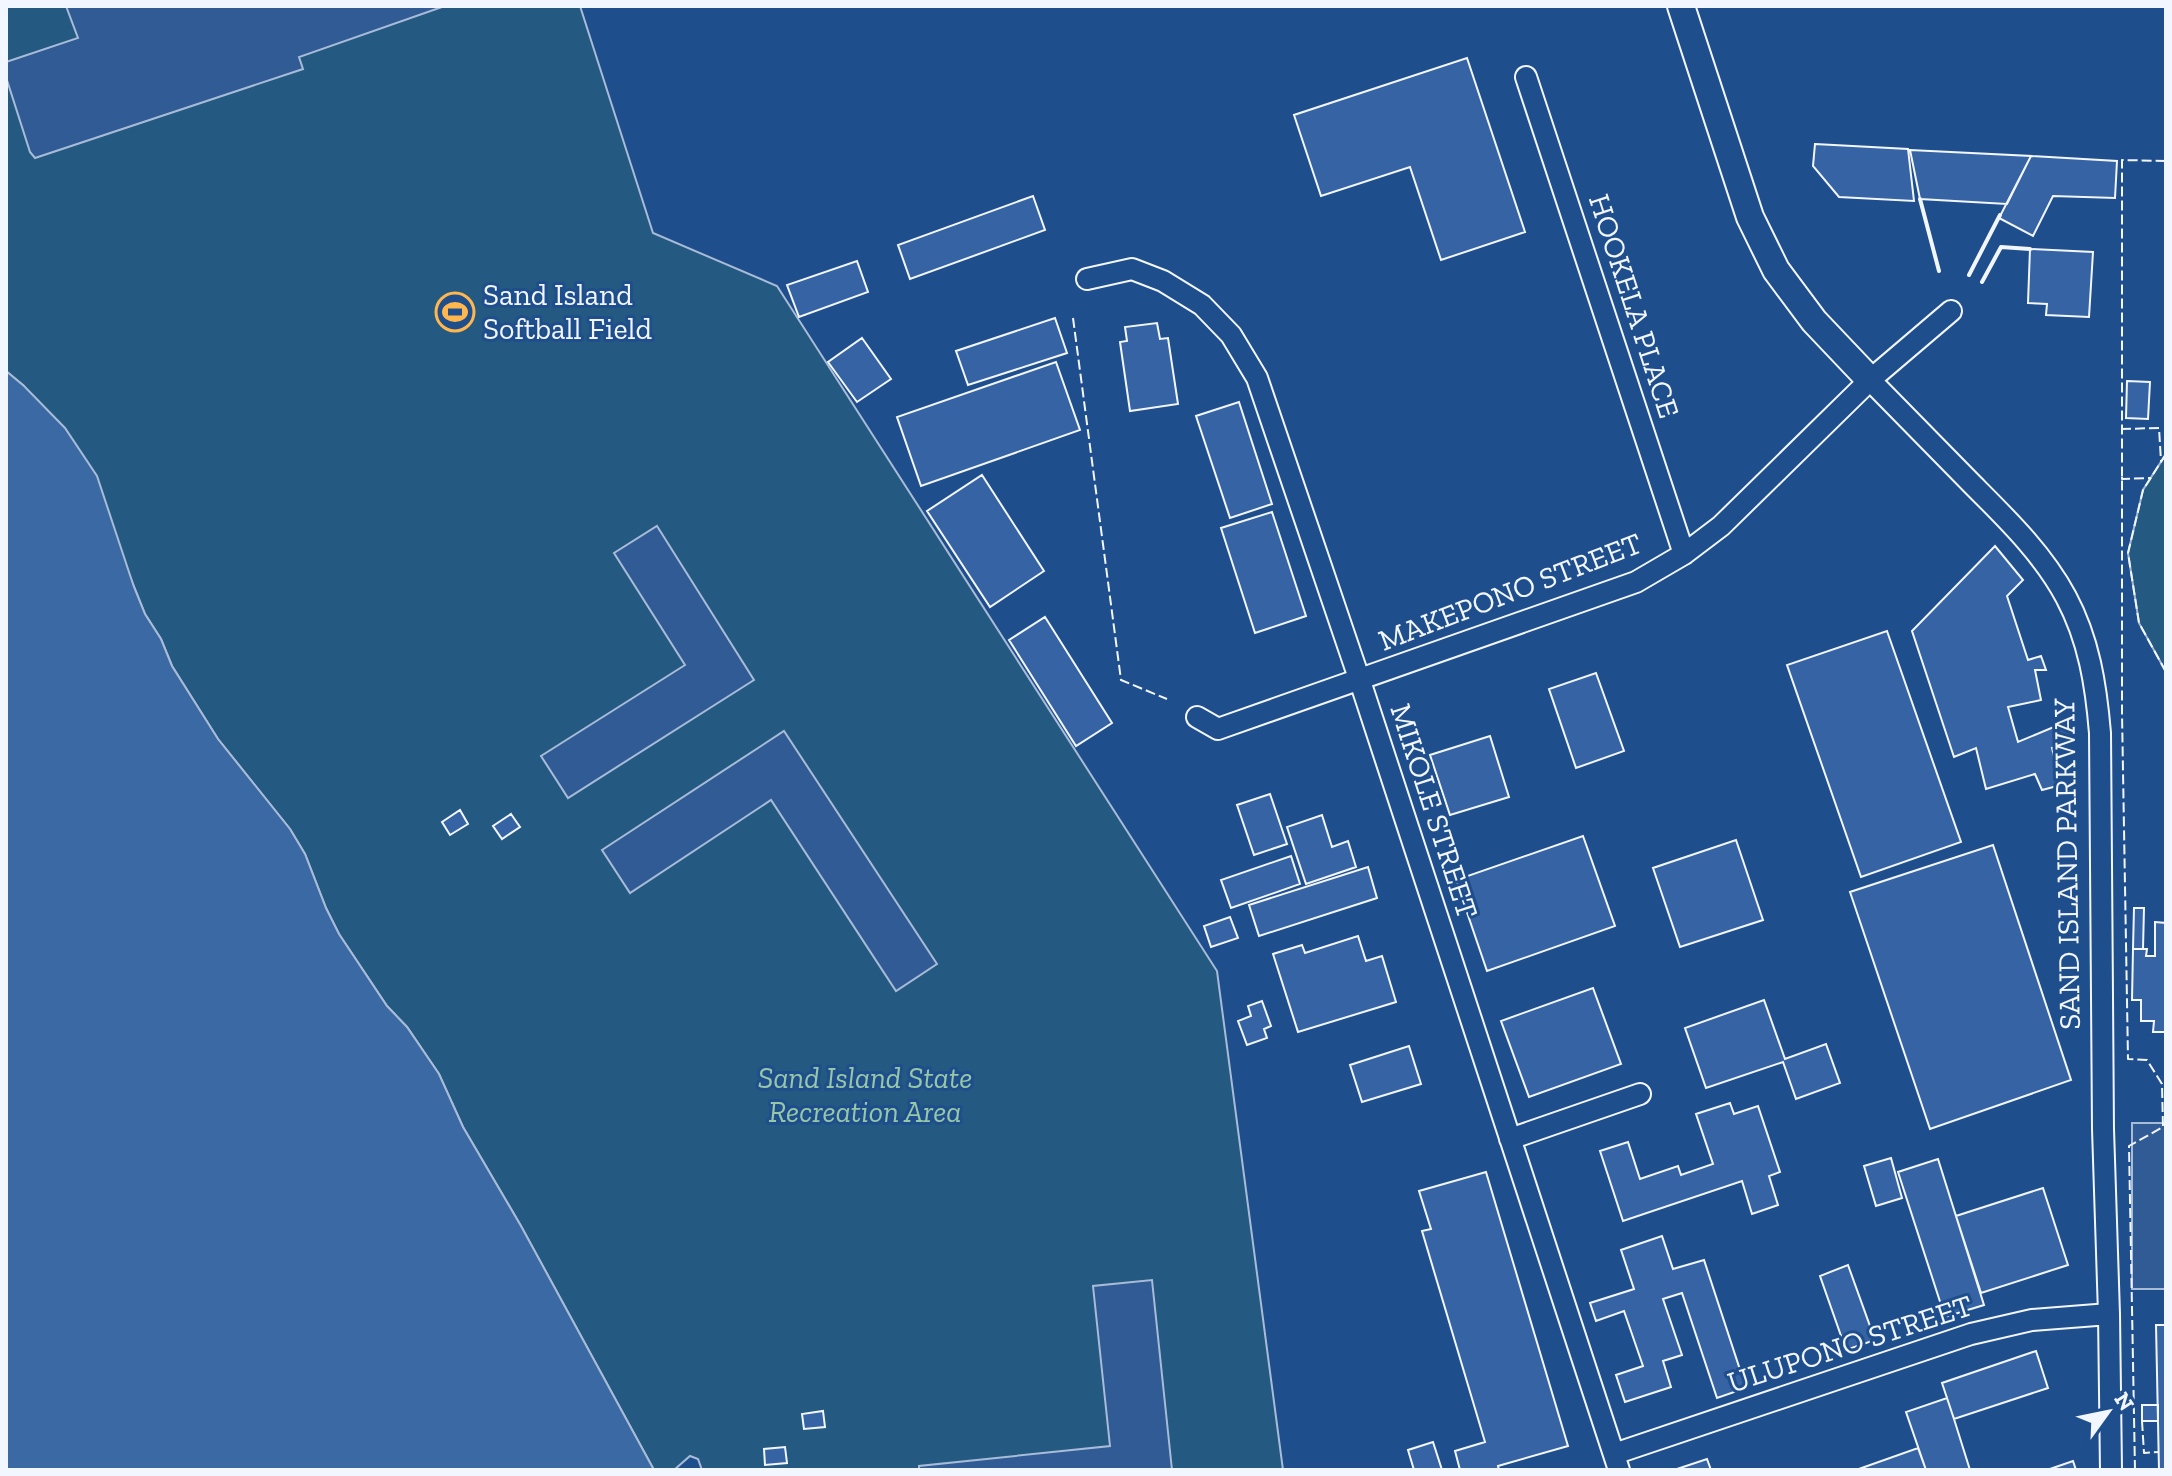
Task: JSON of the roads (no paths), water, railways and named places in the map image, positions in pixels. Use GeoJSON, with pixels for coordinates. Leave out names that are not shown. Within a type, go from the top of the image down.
{"type":"FeatureCollection","features":[{"type":"Feature","properties":{"kind":"main road","name":"SAND ISLAND PARKWAY"},"geometry":{"type":"LineString","coordinates":[[1681,6],[1750,217],[1776,270],[1814,321],[1870,380]]}},
{"type":"Feature","properties":{"kind":"street","name":"HOOKELA PLACE"},"geometry":{"type":"LineString","coordinates":[[1526,77],[1684,554]]}},
{"type":"Feature","properties":{"kind":"street","name":"MIKOLE STREET"},"geometry":{"type":"LineString","coordinates":[[1087,279],[1132,269],[1163,281],[1202,305],[1231,335],[1257,378],[1360,681],[1616,1462]]}},
{"type":"Feature","properties":{"kind":"street","name":"MAKEPONO STREET"},"geometry":{"type":"LineString","coordinates":[[1197,717],[1218,729],[1636,582],[1684,554],[1721,526],[1870,380],[1951,311]]}},
{"type":"Feature","properties":{"kind":"street","name":"SAND ISLAND PARKWAY"},"geometry":{"type":"LineString","coordinates":[[1870,380],[2010,522],[2041,558],[2066,597],[2085,640],[2096,686],[2100,733],[2103,1129],[2111,1470]]}},
{"type":"Feature","properties":{"kind":"street"},"geometry":{"type":"LineString","coordinates":[[1510,1139],[1640,1094]]}},
{"type":"Feature","properties":{"kind":"street","name":"ULUPONO STREET"},"geometry":{"type":"LineString","coordinates":[[1616,1462],[1971,1334],[2032,1320],[2109,1314]]}},
{"type":"Feature","properties":{"kind":"place","name":"Sand Island Softball Field"},"geometry":{"type":"Point","coordinates":[455,312]}},
{"type":"Feature","properties":{"kind":"park label","name":"Sand Island State Recreation Area"},"geometry":{"type":"Point","coordinates":[865,1095]}}]}
